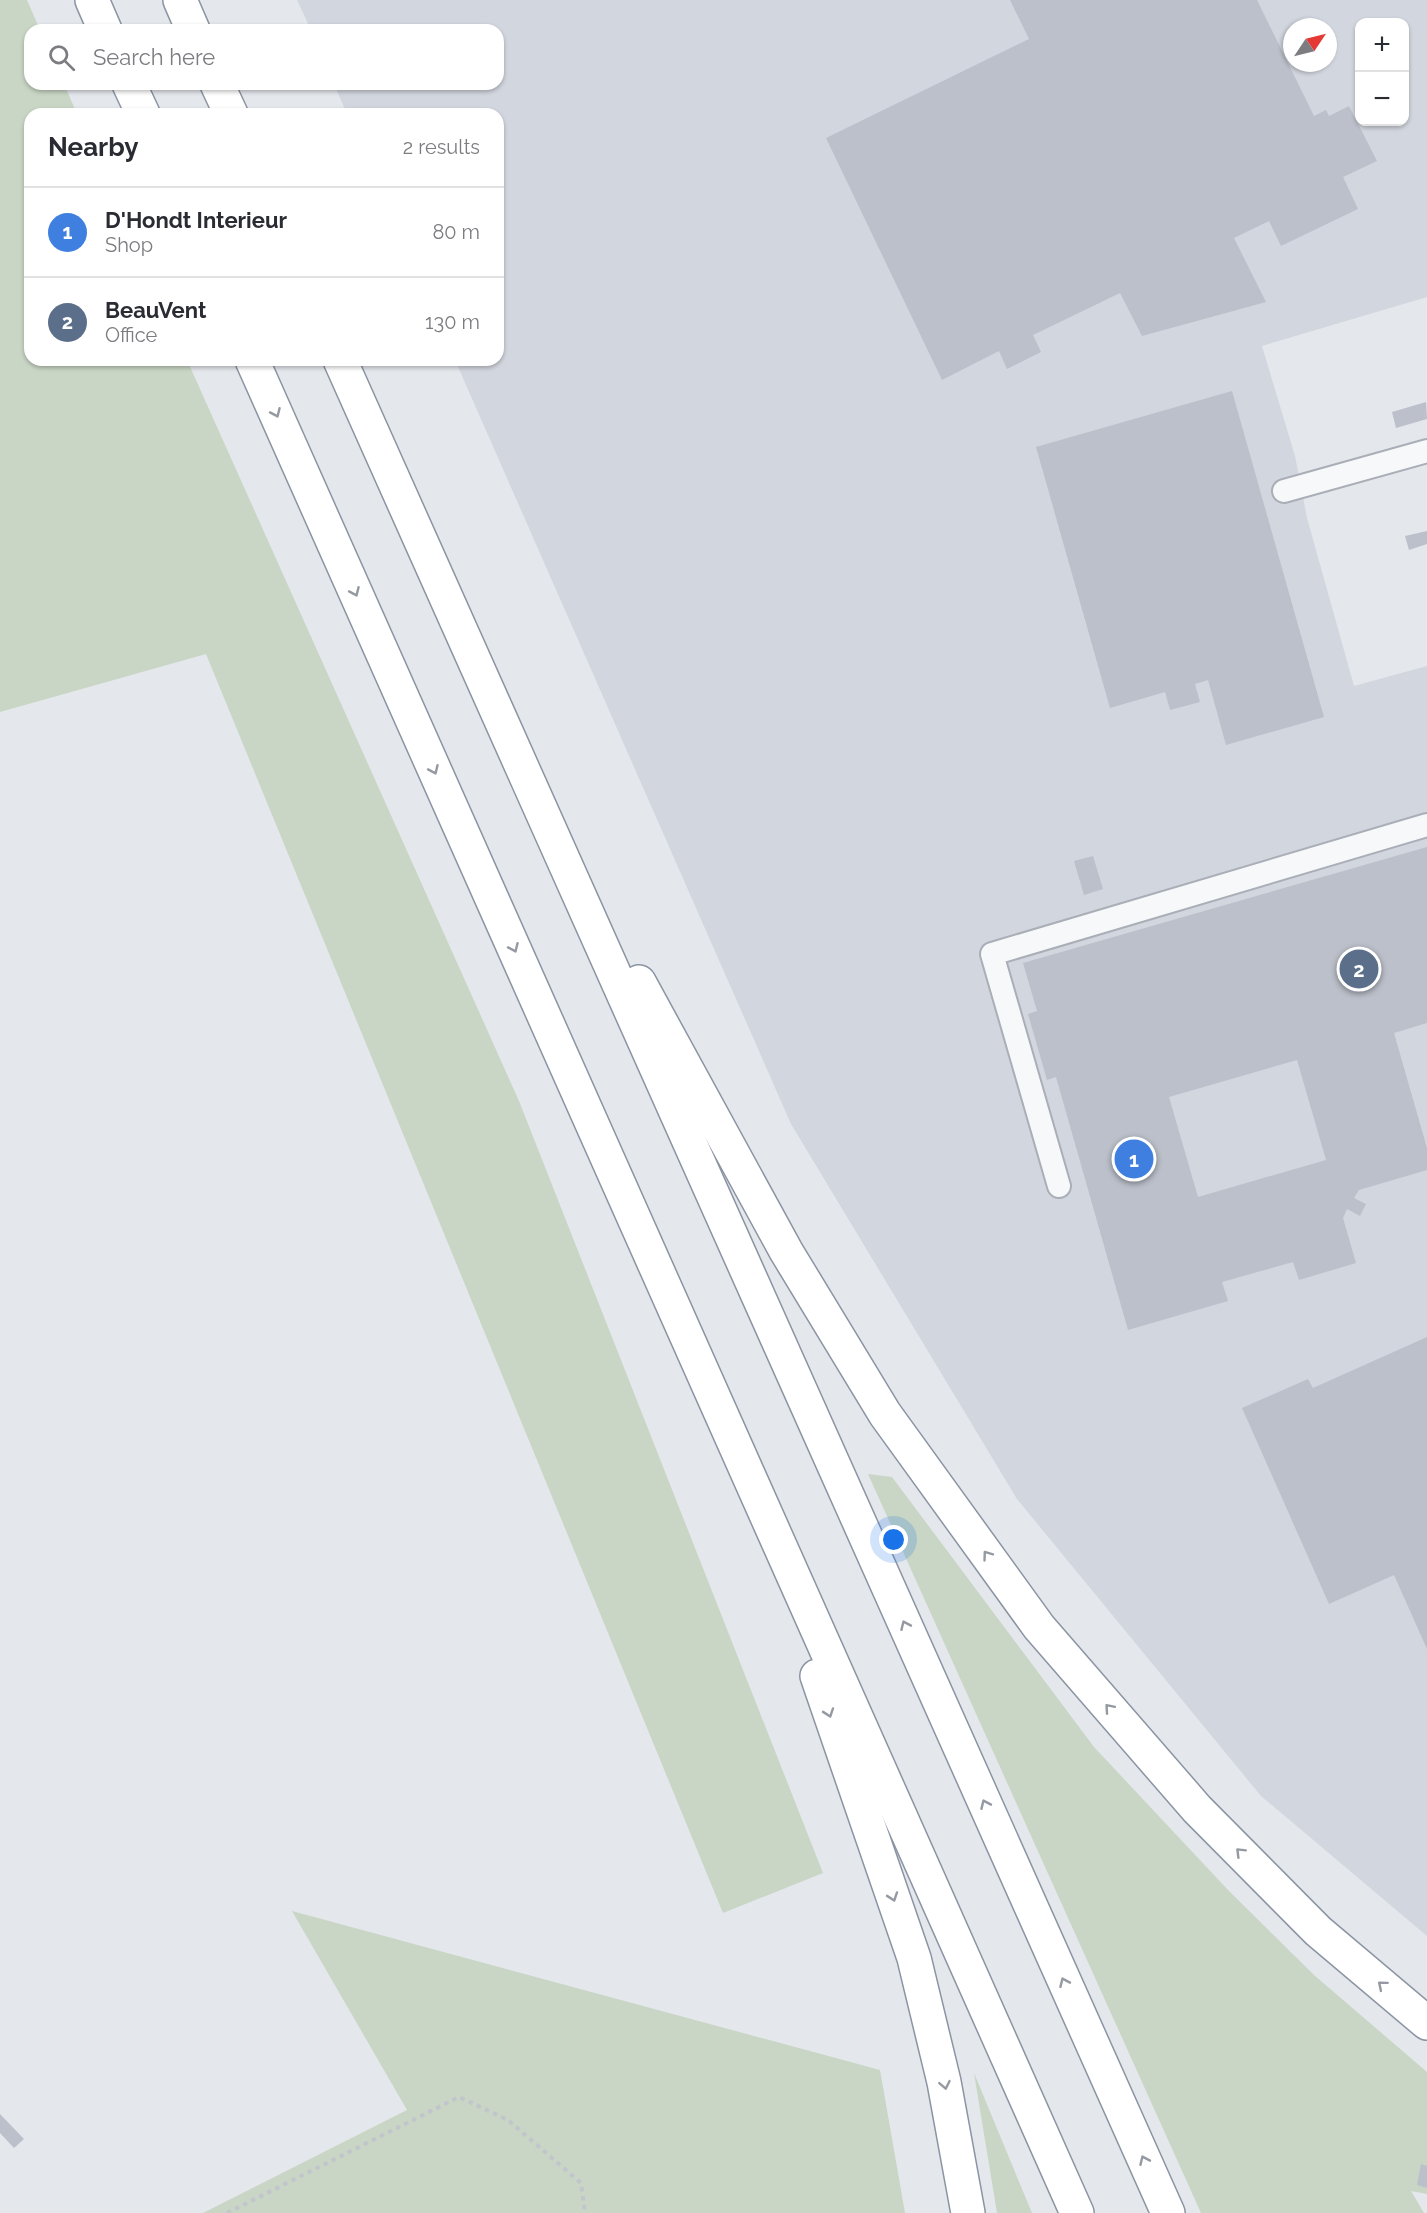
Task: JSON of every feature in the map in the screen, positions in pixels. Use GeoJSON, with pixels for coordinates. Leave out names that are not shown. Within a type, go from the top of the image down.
{"type":"FeatureCollection","features":[{"type":"Feature","properties":{"kind":"highway"},"geometry":{"type":"LineString","coordinates":[[92,0],[102,24]]}},
{"type":"Feature","properties":{"kind":"highway"},"geometry":{"type":"LineString","coordinates":[[180,0],[190,24]]}},
{"type":"Feature","properties":{"kind":"highway"},"geometry":{"type":"LineString","coordinates":[[132,90],[140,108]]}},
{"type":"Feature","properties":{"kind":"highway"},"geometry":{"type":"LineString","coordinates":[[220,90],[228,108]]}},
{"type":"Feature","properties":{"kind":"highway"},"geometry":{"type":"LineString","coordinates":[[255,366],[1077,2213]]}},
{"type":"Feature","properties":{"kind":"highway"},"geometry":{"type":"LineString","coordinates":[[343,366],[1168,2213]]}},
{"type":"Feature","properties":{"kind":"highway"},"geometry":{"type":"LineString","coordinates":[[504,728],[725,1143],[786,1251],[885,1414],[1039,1627],[1197,1809],[1318,1931],[1427,2023]]}},
{"type":"Feature","properties":{"kind":"highway"},"geometry":{"type":"LineString","coordinates":[[741,1459],[914,1958],[944,2082],[968,2213]]}},
{"type":"Feature","properties":{"kind":"lane"},"geometry":{"type":"LineString","coordinates":[[1284,491],[1427,451]]}},
{"type":"Feature","properties":{"kind":"lane"},"geometry":{"type":"LineString","coordinates":[[1059,1186],[992,954],[1427,825]]}},
{"type":"Feature","properties":{"kind":"path"},"geometry":{"type":"LineString","coordinates":[[226,2213],[459,2097],[508,2120],[581,2182],[585,2213]]}},
{"type":"Feature","properties":{"kind":"shaded area"},"geometry":{"type":"Polygon","coordinates":[[[297,0],[1427,0],[1427,297],[1262,346],[1295,456],[1307,518],[1354,686],[1427,666],[1427,1936],[1261,1796],[1017,1499],[791,1124],[458,366],[504,366],[504,108],[344,108],[337,90],[504,90],[504,24],[308,24],[297,0]]]}},
{"type":"Feature","properties":{"kind":"green space"},"geometry":{"type":"Polygon","coordinates":[[[0,0],[27,0],[37,24],[24,24],[24,90],[67,90],[74,108],[24,108],[24,366],[190,366],[519,1101],[823,1873],[723,1913],[206,654],[0,712],[0,0]]]}},
{"type":"Feature","properties":{"kind":"green space"},"geometry":{"type":"Polygon","coordinates":[[[868,1474],[892,1477],[1094,1747],[1229,1891],[1314,1975],[1427,2072],[1427,2194],[1411,2191],[1424,2213],[1201,2213],[868,1474]]]}},
{"type":"Feature","properties":{"kind":"green space"},"geometry":{"type":"Polygon","coordinates":[[[292,1911],[880,2070],[905,2213],[203,2213],[407,2110],[292,1911]]]}},
{"type":"Feature","properties":{"kind":"green space"},"geometry":{"type":"Polygon","coordinates":[[[974,2073],[1032,2213],[997,2213],[974,2073]]]}},
{"type":"Feature","properties":{"kind":"building"},"geometry":{"type":"Polygon","coordinates":[[[1010,0],[1257,0],[1283,53],[1283,72],[1292,72],[1314,116],[1326,110],[1329,116],[1349,106],[1355,118],[1355,126],[1359,126],[1377,161],[1343,177],[1358,209],[1281,246],[1269,221],[1234,238],[1266,302],[1142,336],[1120,293],[1033,335],[1041,352],[1007,369],[999,351],[942,380],[826,138],[1029,39],[1010,0]]]}},
{"type":"Feature","properties":{"kind":"building"},"geometry":{"type":"Polygon","coordinates":[[[1232,391],[1324,717],[1226,745],[1208,680],[1195,684],[1200,702],[1170,710],[1165,692],[1110,708],[1036,447],[1232,391]]]}},
{"type":"Feature","properties":{"kind":"building"},"geometry":{"type":"Polygon","coordinates":[[[1426,402],[1427,419],[1396,428],[1392,412],[1426,402]]]}},
{"type":"Feature","properties":{"kind":"building"},"geometry":{"type":"Polygon","coordinates":[[[1427,531],[1427,544],[1409,550],[1405,536],[1427,531]]]}},
{"type":"Feature","properties":{"kind":"building"},"geometry":{"type":"Polygon","coordinates":[[[1427,847],[1427,1023],[1394,1033],[1427,1148],[1427,1170],[1359,1190],[1354,1198],[1366,1204],[1360,1216],[1347,1209],[1343,1218],[1356,1263],[1299,1280],[1293,1262],[1222,1282],[1228,1301],[1128,1330],[1056,1077],[1047,1080],[1028,1014],[1037,1011],[1023,963],[1427,847]],[[1297,1060],[1169,1097],[1198,1197],[1326,1160],[1297,1060]]]}},
{"type":"Feature","properties":{"kind":"building"},"geometry":{"type":"Polygon","coordinates":[[[1093,856],[1103,889],[1084,895],[1074,861],[1093,856]]]}},
{"type":"Feature","properties":{"kind":"building"},"geometry":{"type":"Polygon","coordinates":[[[1427,1337],[1427,1649],[1394,1575],[1329,1604],[1242,1408],[1308,1379],[1313,1388],[1427,1337]]]}},
{"type":"Feature","properties":{"kind":"building"},"geometry":{"type":"Polygon","coordinates":[[[0,2114],[24,2139],[14,2148],[0,2133],[0,2114]]]}},
{"type":"Feature","properties":{"kind":"building"},"geometry":{"type":"Polygon","coordinates":[[[1421,2164],[1427,2166],[1427,2188],[1417,2185],[1421,2164]]]}},
{"type":"Feature","properties":{"kind":"place","name":"BeauVent"},"geometry":{"type":"Point","coordinates":[1359,969]}},
{"type":"Feature","properties":{"kind":"place","name":"D'Hondt Interieur"},"geometry":{"type":"Point","coordinates":[1134,1159]}}]}
